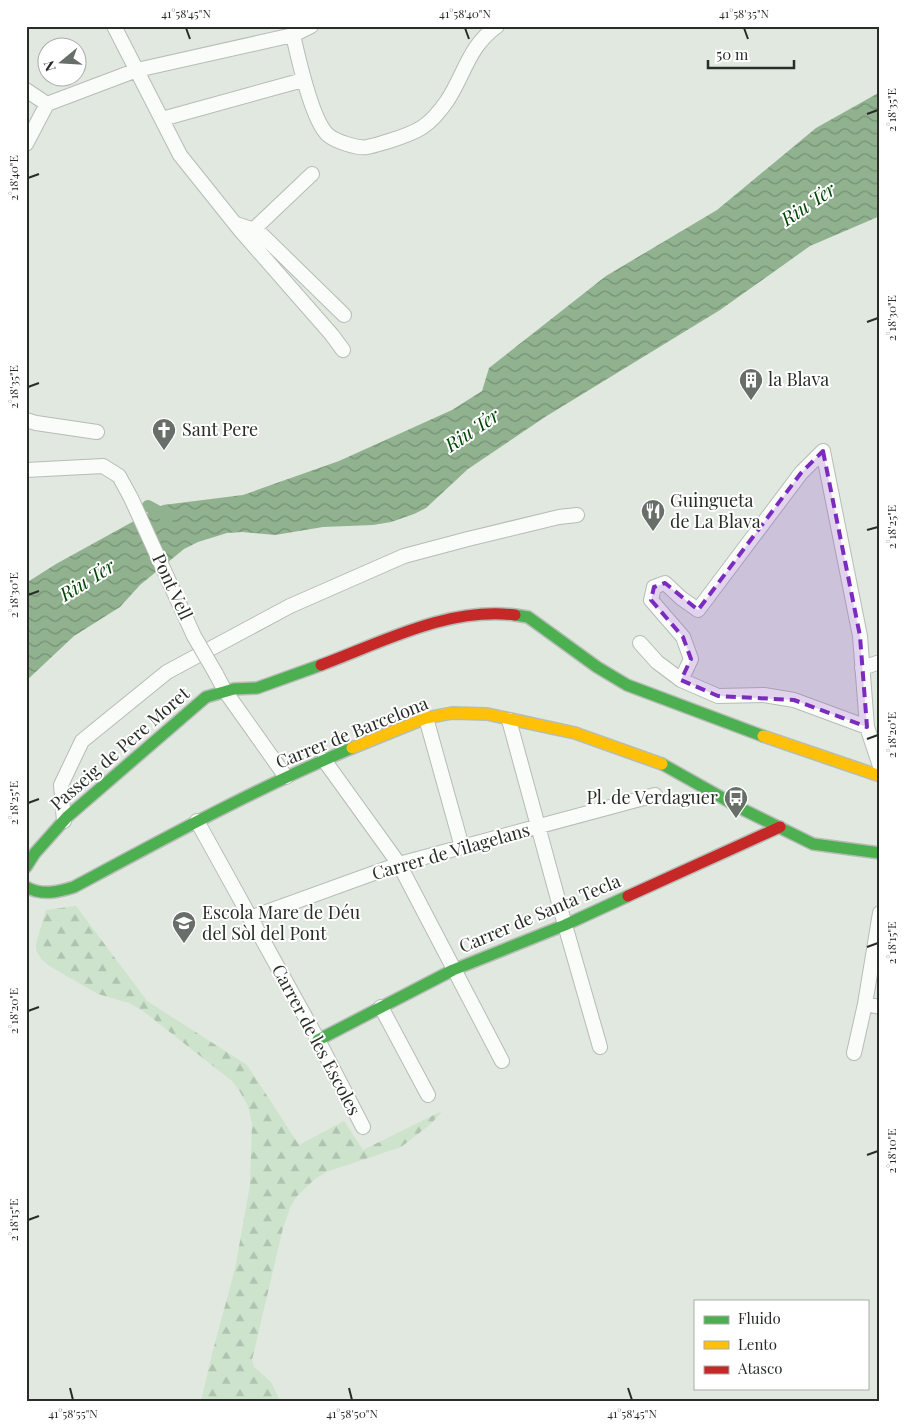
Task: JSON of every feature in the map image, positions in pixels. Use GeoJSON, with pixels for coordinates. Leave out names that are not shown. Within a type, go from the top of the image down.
{"type":"FeatureCollection","features":[{"type":"Feature","properties":{"kind":"street"},"geometry":{"type":"LineString","coordinates":[[114,26],[180,155],[235,224],[343,350]]}},
{"type":"Feature","properties":{"kind":"street"},"geometry":{"type":"LineString","coordinates":[[26,144],[47,104],[137,70],[293,35],[311,26]]}},
{"type":"Feature","properties":{"kind":"street"},"geometry":{"type":"LineString","coordinates":[[293,35],[303,80],[317,117],[327,135],[346,144],[366,148],[414,134],[430,122],[448,100],[478,44],[497,26]]}},
{"type":"Feature","properties":{"kind":"street"},"geometry":{"type":"LineString","coordinates":[[162,119],[303,80]]}},
{"type":"Feature","properties":{"kind":"street"},"geometry":{"type":"LineString","coordinates":[[26,90],[47,104]]}},
{"type":"Feature","properties":{"kind":"street"},"geometry":{"type":"LineString","coordinates":[[253,230],[312,174]]}},
{"type":"Feature","properties":{"kind":"street"},"geometry":{"type":"LineString","coordinates":[[235,224],[258,232],[344,315]]}},
{"type":"Feature","properties":{"kind":"street"},"geometry":{"type":"LineString","coordinates":[[26,420],[97,432]]}},
{"type":"Feature","properties":{"kind":"street"},"geometry":{"type":"LineString","coordinates":[[681,680],[690,659],[683,637],[651,600],[654,587],[665,583],[698,610],[801,473],[823,451],[860,636],[867,727],[880,766]]}},
{"type":"Feature","properties":{"kind":"street","name":"Pont Vell"},"geometry":{"type":"LineString","coordinates":[[28,468],[104,466],[119,476],[131,498],[194,636],[225,691],[286,777]]}},
{"type":"Feature","properties":{"kind":"street"},"geometry":{"type":"LineString","coordinates":[[64,821],[61,785],[82,741],[167,672],[290,606],[404,556],[550,519],[577,515]]}},
{"type":"Feature","properties":{"kind":"street","name":"Passeig de Pere Moret"},"geometry":{"type":"LineString","coordinates":[[26,867],[35,853],[64,821],[206,697],[225,691],[256,688],[342,657],[414,628],[458,618],[497,613],[528,617],[597,667],[627,686],[745,730],[880,776]]}},
{"type":"Feature","properties":{"kind":"street"},"geometry":{"type":"LineString","coordinates":[[640,642],[657,662],[681,680],[718,696],[764,695],[794,700],[867,727]]}},
{"type":"Feature","properties":{"kind":"street"},"geometry":{"type":"LineString","coordinates":[[862,668],[880,662]]}},
{"type":"Feature","properties":{"kind":"street","name":"Carrer de Barcelona"},"geometry":{"type":"LineString","coordinates":[[26,887],[32,891],[60,892],[74,887],[197,821],[286,777],[426,718],[452,713],[487,714],[575,733],[663,764],[744,810],[814,844],[880,853]]}},
{"type":"Feature","properties":{"kind":"street"},"geometry":{"type":"LineString","coordinates":[[426,718],[462,847]]}},
{"type":"Feature","properties":{"kind":"street"},"geometry":{"type":"LineString","coordinates":[[509,720],[537,827],[600,1047]]}},
{"type":"Feature","properties":{"kind":"street"},"geometry":{"type":"LineString","coordinates":[[324,760],[399,864],[502,1061]]}},
{"type":"Feature","properties":{"kind":"street","name":"Carrer de Vilagelans"},"geometry":{"type":"LineString","coordinates":[[250,918],[399,864],[655,795]]}},
{"type":"Feature","properties":{"kind":"street","name":"Carrer de les Escoles"},"geometry":{"type":"LineString","coordinates":[[197,821],[318,1040],[363,1127]]}},
{"type":"Feature","properties":{"kind":"street","name":"Carrer de Santa Tecla"},"geometry":{"type":"LineString","coordinates":[[318,1040],[453,970],[565,925],[780,827]]}},
{"type":"Feature","properties":{"kind":"street"},"geometry":{"type":"LineString","coordinates":[[854,1053],[866,1004],[880,913]]}},
{"type":"Feature","properties":{"kind":"street"},"geometry":{"type":"LineString","coordinates":[[866,1004],[880,1007]]}},
{"type":"Feature","properties":{"kind":"street"},"geometry":{"type":"LineString","coordinates":[[381,1007],[428,1095]]}},
{"type":"Feature","properties":{"kind":"highlighted area"},"geometry":{"type":"Polygon","coordinates":[[[823,451],[860,636],[867,727],[794,700],[718,696],[681,680],[691,659],[683,637],[651,600],[654,587],[665,583],[698,610],[801,473],[823,451]]]}},
{"type":"Feature","properties":{"kind":"green space"},"geometry":{"type":"Polygon","coordinates":[[[76,906],[147,1001],[247,1065],[299,1145],[344,1121],[363,1150],[442,1111],[431,1124],[401,1147],[326,1172],[315,1179],[296,1197],[283,1228],[252,1360],[254,1367],[271,1382],[280,1401],[201,1401],[235,1269],[250,1185],[252,1123],[248,1106],[232,1081],[143,1011],[129,1003],[98,994],[51,967],[41,959],[36,950],[36,944],[46,910],[76,906]]]}},
{"type":"Feature","properties":{"kind":"water","name":"Riu Ter"},"geometry":{"type":"Polygon","coordinates":[[[880,92],[880,216],[810,246],[720,310],[545,417],[468,469],[426,508],[414,514],[391,522],[373,525],[323,527],[275,535],[242,532],[227,533],[198,542],[184,549],[140,585],[120,607],[74,636],[26,681],[26,583],[56,564],[163,505],[243,495],[339,461],[452,410],[482,391],[489,368],[606,276],[717,210],[816,128],[880,92]]]}},
{"type":"Feature","properties":{"kind":"waterway"},"geometry":{"type":"LineString","coordinates":[[148,506],[168,517]]}},
{"type":"Feature","properties":{"kind":"traffic: fast"},"geometry":{"type":"LineString","coordinates":[[515,615],[528,617],[597,667],[627,685],[763,736]]}},
{"type":"Feature","properties":{"kind":"traffic: fast"},"geometry":{"type":"LineString","coordinates":[[26,867],[35,853],[67,817],[206,697],[234,689],[257,688],[321,665]]}},
{"type":"Feature","properties":{"kind":"traffic: fast"},"geometry":{"type":"LineString","coordinates":[[26,887],[38,892],[56,892],[74,887],[246,797],[352,748]]}},
{"type":"Feature","properties":{"kind":"traffic: fast"},"geometry":{"type":"LineString","coordinates":[[662,764],[744,810],[813,844],[880,853]]}},
{"type":"Feature","properties":{"kind":"traffic: fast"},"geometry":{"type":"LineString","coordinates":[[318,1040],[453,970],[565,925],[628,896]]}},
{"type":"Feature","properties":{"kind":"traffic: slow"},"geometry":{"type":"LineString","coordinates":[[352,748],[426,718],[452,713],[487,714],[575,733],[662,764]]}},
{"type":"Feature","properties":{"kind":"traffic: slow"},"geometry":{"type":"LineString","coordinates":[[763,736],[880,776]]}},
{"type":"Feature","properties":{"kind":"traffic: jam"},"geometry":{"type":"LineString","coordinates":[[321,665],[416,628],[440,621],[465,616],[515,615]]}},
{"type":"Feature","properties":{"kind":"traffic: jam"},"geometry":{"type":"LineString","coordinates":[[628,896],[780,827]]}},
{"type":"Feature","properties":{"kind":"place","name":"la Blava"},"geometry":{"type":"Point","coordinates":[751,401]}},
{"type":"Feature","properties":{"kind":"place","name":"Sant Pere"},"geometry":{"type":"Point","coordinates":[164,451]}},
{"type":"Feature","properties":{"kind":"place","name":"Guingueta de La Blava"},"geometry":{"type":"Point","coordinates":[653,532]}},
{"type":"Feature","properties":{"kind":"place","name":"Pl. de Verdaguer"},"geometry":{"type":"Point","coordinates":[736,819]}},
{"type":"Feature","properties":{"kind":"place","name":"Escola Mare de Déu del Sòl del Pont"},"geometry":{"type":"Point","coordinates":[184,944]}}]}
